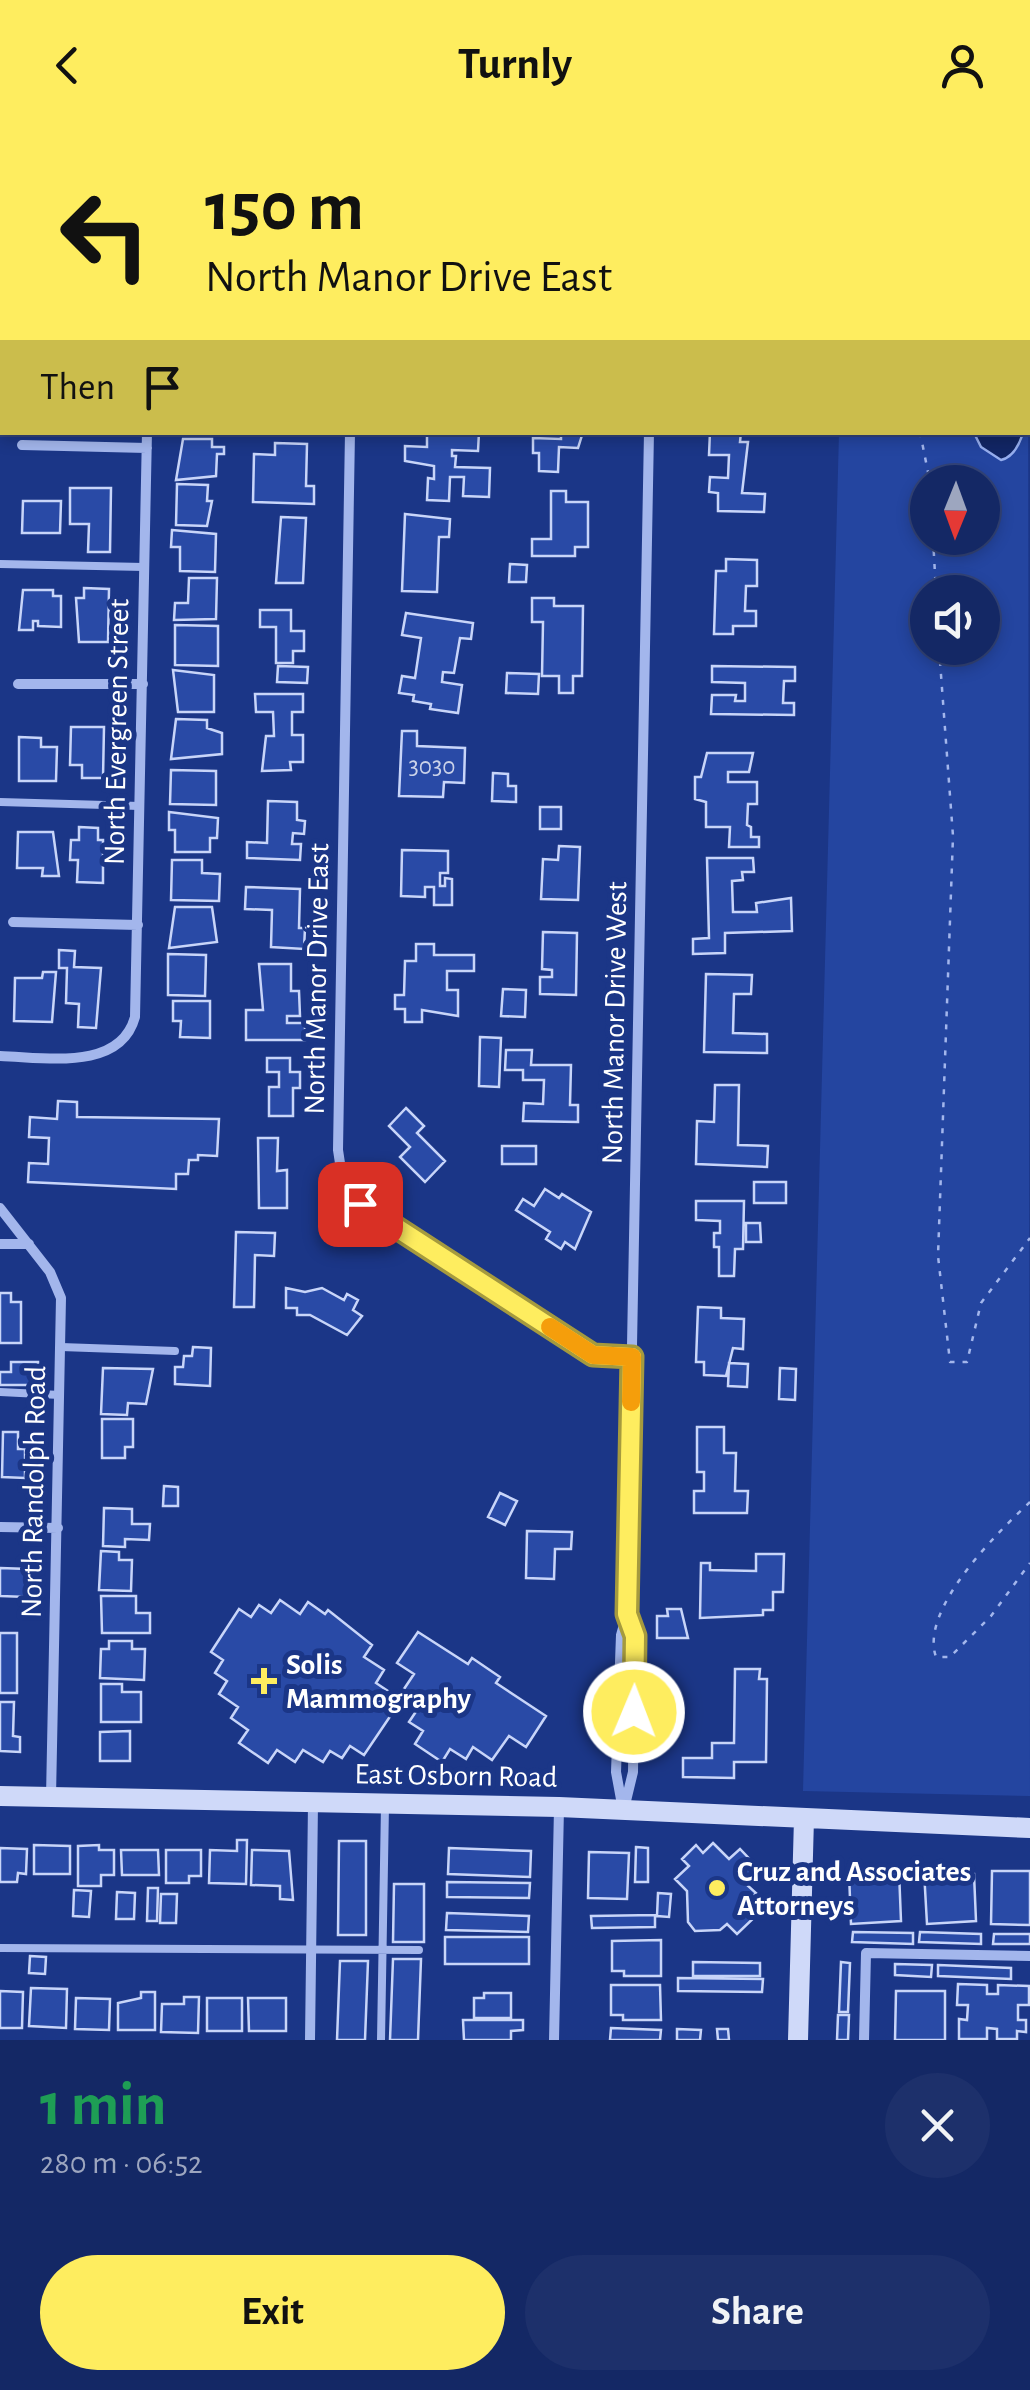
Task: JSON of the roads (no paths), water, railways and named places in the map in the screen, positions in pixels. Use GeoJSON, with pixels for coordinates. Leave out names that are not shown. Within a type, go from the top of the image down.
{"type":"FeatureCollection","features":[{"type":"Feature","properties":{"kind":"main road","name":"East Osborn Road"},"geometry":{"type":"LineString","coordinates":[[0,1796],[560,1806],[1030,1828]]}},
{"type":"Feature","properties":{"kind":"main road"},"geometry":{"type":"LineString","coordinates":[[798,2040],[804,1818]]}},
{"type":"Feature","properties":{"kind":"street","name":"North Evergreen Street"},"geometry":{"type":"LineString","coordinates":[[0,1056],[100,1054],[131,1032],[137,998],[147,435]]}},
{"type":"Feature","properties":{"kind":"street","name":"North Manor Drive East"},"geometry":{"type":"LineString","coordinates":[[350,435],[338,1150],[342,1183],[360,1204],[593,1355],[632,1357]]}},
{"type":"Feature","properties":{"kind":"street","name":"North Manor Drive West"},"geometry":{"type":"LineString","coordinates":[[624,1810],[616,1772],[621,1635],[627,1614],[650,435]]}},
{"type":"Feature","properties":{"kind":"street"},"geometry":{"type":"LineString","coordinates":[[22,445],[147,448]]}},
{"type":"Feature","properties":{"kind":"street"},"geometry":{"type":"LineString","coordinates":[[18,684],[143,684]]}},
{"type":"Feature","properties":{"kind":"street"},"geometry":{"type":"LineString","coordinates":[[13,922],[138,925]]}},
{"type":"Feature","properties":{"kind":"street","name":"North Randolph Road"},"geometry":{"type":"LineString","coordinates":[[0,1208],[57,1284],[61,1347],[51,1796]]}},
{"type":"Feature","properties":{"kind":"street"},"geometry":{"type":"LineString","coordinates":[[0,1244],[28,1244]]}},
{"type":"Feature","properties":{"kind":"street"},"geometry":{"type":"LineString","coordinates":[[0,1527],[58,1528]]}},
{"type":"Feature","properties":{"kind":"street","name":"North Manor Drive West"},"geometry":{"type":"LineString","coordinates":[[624,1810],[633,1772],[634,1712],[635,1636],[627,1614]]}},
{"type":"Feature","properties":{"kind":"street"},"geometry":{"type":"LineString","coordinates":[[618,1712],[634,1712]]}},
{"type":"Feature","properties":{"kind":"street"},"geometry":{"type":"LineString","coordinates":[[310,2040],[313,1802]]}},
{"type":"Feature","properties":{"kind":"street"},"geometry":{"type":"LineString","coordinates":[[554,2040],[560,1806]]}},
{"type":"Feature","properties":{"kind":"street"},"geometry":{"type":"LineString","coordinates":[[864,2040],[866,1953],[1030,1956]]}},
{"type":"Feature","properties":{"kind":"lane"},"geometry":{"type":"LineString","coordinates":[[0,564],[144,567]]}},
{"type":"Feature","properties":{"kind":"lane"},"geometry":{"type":"LineString","coordinates":[[0,802],[140,806]]}},
{"type":"Feature","properties":{"kind":"lane"},"geometry":{"type":"LineString","coordinates":[[61,1347],[175,1351]]}},
{"type":"Feature","properties":{"kind":"lane"},"geometry":{"type":"LineString","coordinates":[[0,1392],[60,1395]]}},
{"type":"Feature","properties":{"kind":"lane"},"geometry":{"type":"LineString","coordinates":[[380,2040],[385,1803]]}},
{"type":"Feature","properties":{"kind":"lane"},"geometry":{"type":"LineString","coordinates":[[0,1948],[420,1950]]}},
{"type":"Feature","properties":{"kind":"place","name":"Solis Mammography"},"geometry":{"type":"Point","coordinates":[264,1681]}},
{"type":"Feature","properties":{"kind":"place","name":"Cruz and Associates Attorneys"},"geometry":{"type":"Point","coordinates":[717,1888]}}]}
